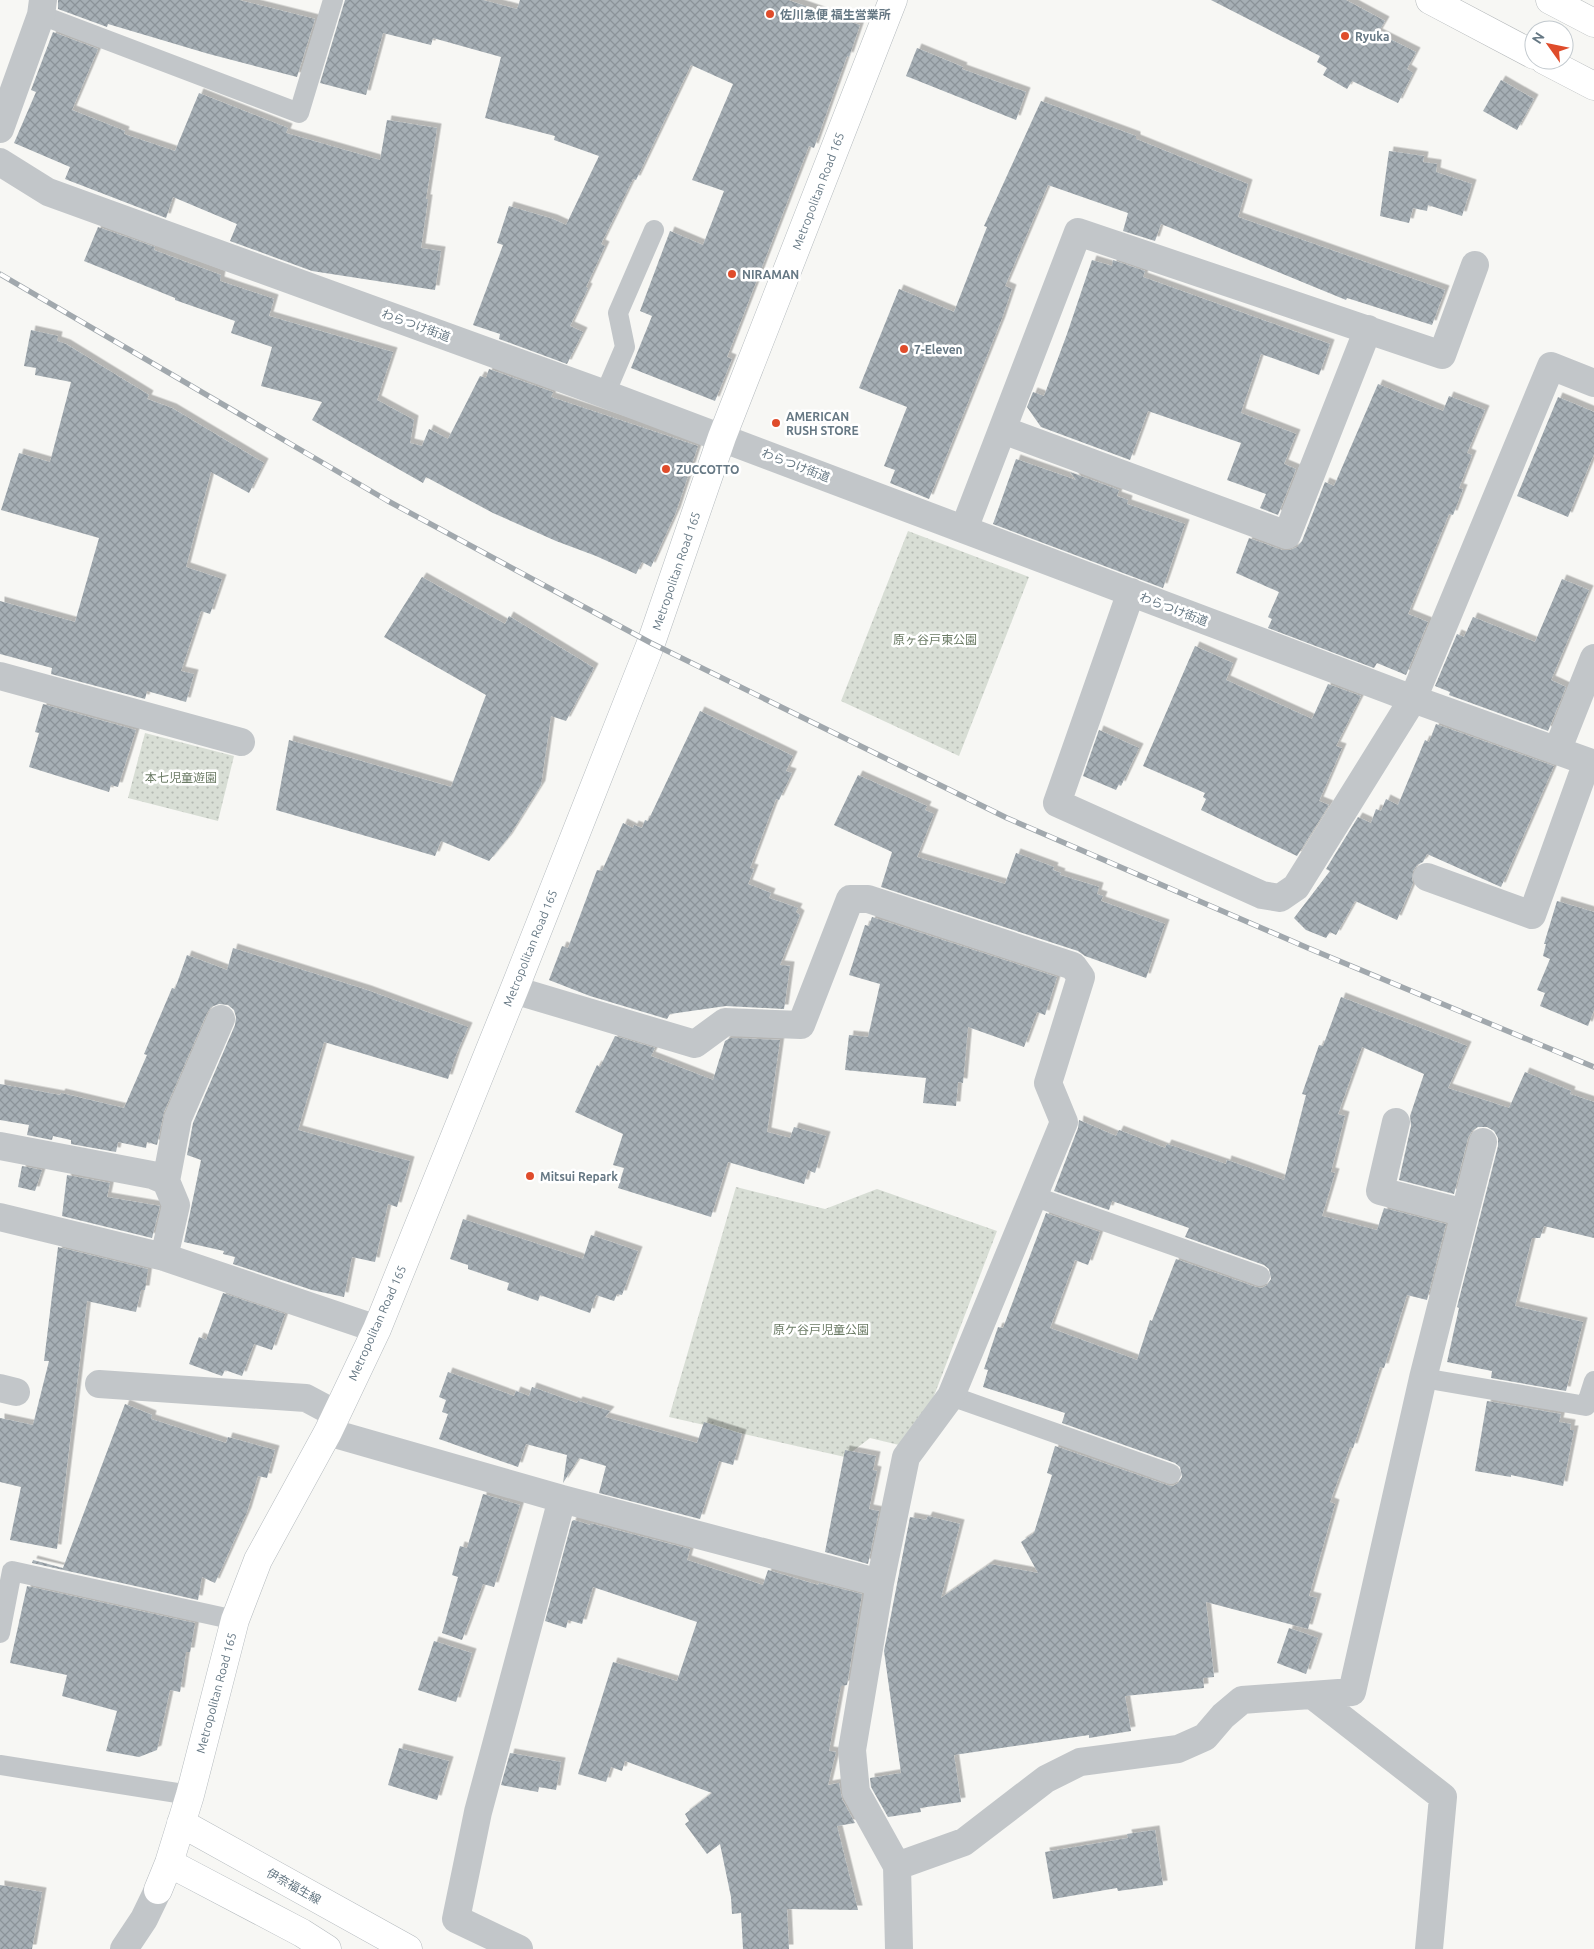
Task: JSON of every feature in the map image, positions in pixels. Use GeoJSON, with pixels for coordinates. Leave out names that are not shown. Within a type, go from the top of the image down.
{"type":"FeatureCollection","features":[{"type":"Feature","properties":{"kind":"main road","name":"Metropolitan Road 165"},"geometry":{"type":"LineString","coordinates":[[158,1890],[170,1863],[190,1794],[235,1620],[258,1560],[332,1423],[377,1329],[651,643],[722,437],[893,0]]}},
{"type":"Feature","properties":{"kind":"main road"},"geometry":{"type":"LineString","coordinates":[[1430,0],[1524,50]]}},
{"type":"Feature","properties":{"kind":"main road"},"geometry":{"type":"LineString","coordinates":[[1550,0],[1594,23]]}},
{"type":"Feature","properties":{"kind":"main road"},"geometry":{"type":"LineString","coordinates":[[1563,70],[1594,87]]}},
{"type":"Feature","properties":{"kind":"main road","name":"伊奈福生線"},"geometry":{"type":"LineString","coordinates":[[181,1823],[408,1949]]}},
{"type":"Feature","properties":{"kind":"main road"},"geometry":{"type":"LineString","coordinates":[[170,1863],[302,1932],[327,1949]]}},
{"type":"Feature","properties":{"kind":"street"},"geometry":{"type":"LineString","coordinates":[[0,129],[42,7]]}},
{"type":"Feature","properties":{"kind":"street","name":"わらつけ街道"},"geometry":{"type":"LineString","coordinates":[[0,162],[48,192],[722,437],[1412,698],[1591,763]]}},
{"type":"Feature","properties":{"kind":"street"},"geometry":{"type":"LineString","coordinates":[[964,529],[1078,232],[1442,355],[1475,265]]}},
{"type":"Feature","properties":{"kind":"street"},"geometry":{"type":"LineString","coordinates":[[1003,430],[1287,534],[1368,329]]}},
{"type":"Feature","properties":{"kind":"street"},"geometry":{"type":"LineString","coordinates":[[1131,592],[1057,803],[1262,896],[1280,898],[1296,887],[1412,698],[1551,366],[1594,383]]}},
{"type":"Feature","properties":{"kind":"street"},"geometry":{"type":"LineString","coordinates":[[1557,751],[1594,658]]}},
{"type":"Feature","properties":{"kind":"street"},"geometry":{"type":"LineString","coordinates":[[0,676],[241,742]]}},
{"type":"Feature","properties":{"kind":"street"},"geometry":{"type":"LineString","coordinates":[[1427,877],[1532,915],[1591,763]]}},
{"type":"Feature","properties":{"kind":"street"},"geometry":{"type":"LineString","coordinates":[[514,990],[696,1044],[725,1022],[801,1026],[850,899],[868,899],[1073,966],[1081,977],[1048,1083],[1064,1122],[951,1396],[906,1457],[880,1583],[852,1750],[856,1792],[897,1866],[899,1949]]}},
{"type":"Feature","properties":{"kind":"street"},"geometry":{"type":"LineString","coordinates":[[164,1257],[176,1205],[166,1181],[178,1118],[221,1019]]}},
{"type":"Feature","properties":{"kind":"street"},"geometry":{"type":"LineString","coordinates":[[1396,1122],[1380,1191],[1465,1213]]}},
{"type":"Feature","properties":{"kind":"street"},"geometry":{"type":"LineString","coordinates":[[897,1866],[964,1842],[1046,1779],[1080,1762],[1178,1749],[1205,1737],[1223,1716],[1242,1700],[1352,1692],[1423,1378],[1483,1142]]}},
{"type":"Feature","properties":{"kind":"street"},"geometry":{"type":"LineString","coordinates":[[0,1146],[152,1175],[166,1181]]}},
{"type":"Feature","properties":{"kind":"street"},"geometry":{"type":"LineString","coordinates":[[0,1217],[164,1257],[377,1329]]}},
{"type":"Feature","properties":{"kind":"street"},"geometry":{"type":"LineString","coordinates":[[99,1384],[306,1398],[332,1423],[562,1499],[880,1583]]}},
{"type":"Feature","properties":{"kind":"street"},"geometry":{"type":"LineString","coordinates":[[519,1949],[456,1919],[478,1812],[562,1499]]}},
{"type":"Feature","properties":{"kind":"street"},"geometry":{"type":"LineString","coordinates":[[1312,1694],[1444,1797],[1429,1949]]}},
{"type":"Feature","properties":{"kind":"street"},"geometry":{"type":"LineString","coordinates":[[124,1949],[144,1919],[158,1890]]}},
{"type":"Feature","properties":{"kind":"lane"},"geometry":{"type":"LineString","coordinates":[[42,7],[299,113],[332,0]]}},
{"type":"Feature","properties":{"kind":"lane"},"geometry":{"type":"LineString","coordinates":[[605,394],[625,347],[618,313],[654,230]]}},
{"type":"Feature","properties":{"kind":"lane"},"geometry":{"type":"LineString","coordinates":[[1033,1196],[1260,1276]]}},
{"type":"Feature","properties":{"kind":"lane"},"geometry":{"type":"LineString","coordinates":[[1423,1378],[1586,1406],[1594,1381]]}},
{"type":"Feature","properties":{"kind":"lane"},"geometry":{"type":"LineString","coordinates":[[951,1396],[1171,1474]]}},
{"type":"Feature","properties":{"kind":"lane"},"geometry":{"type":"LineString","coordinates":[[0,1633],[12,1571],[235,1620]]}},
{"type":"Feature","properties":{"kind":"lane"},"geometry":{"type":"LineString","coordinates":[[0,1765],[190,1794]]}},
{"type":"Feature","properties":{"kind":"green space","name":"原ヶ谷戸東公園"},"geometry":{"type":"Polygon","coordinates":[[[908,531],[1029,577],[959,756],[841,701],[908,531]]]}},
{"type":"Feature","properties":{"kind":"green space","name":"本七児童遊園"},"geometry":{"type":"Polygon","coordinates":[[[145,733],[234,756],[218,821],[128,798],[145,733]]]}},
{"type":"Feature","properties":{"kind":"green space","name":"原ケ谷戸児童公園"},"geometry":{"type":"Polygon","coordinates":[[[736,1187],[825,1209],[877,1189],[997,1231],[929,1409],[899,1445],[870,1438],[845,1457],[669,1417],[736,1187]]]}},
{"type":"Feature","properties":{"kind":"building"},"geometry":{"type":"Polygon","coordinates":[[[58,0],[239,0],[315,19],[297,77],[209,54],[108,24],[107,27],[58,9],[58,0]]]}},
{"type":"Feature","properties":{"kind":"building"},"geometry":{"type":"Polygon","coordinates":[[[345,0],[483,0],[517,9],[520,0],[788,0],[860,25],[814,148],[809,146],[727,357],[732,359],[715,401],[631,368],[652,316],[640,311],[670,231],[703,245],[724,191],[692,180],[733,84],[691,65],[636,180],[633,179],[601,244],[605,246],[570,326],[583,332],[567,364],[499,339],[500,334],[473,325],[503,245],[497,243],[509,206],[553,219],[566,225],[599,156],[554,140],[555,136],[485,118],[501,57],[433,38],[431,45],[383,33],[366,95],[320,83],[345,0]]]}},
{"type":"Feature","properties":{"kind":"building"},"geometry":{"type":"Polygon","coordinates":[[[1211,0],[1346,0],[1385,21],[1378,33],[1416,52],[1407,69],[1413,73],[1398,103],[1352,81],[1347,89],[1323,75],[1327,68],[1317,62],[1320,56],[1211,0]]]}},
{"type":"Feature","properties":{"kind":"building"},"geometry":{"type":"Polygon","coordinates":[[[53,32],[98,49],[72,110],[125,131],[124,134],[175,151],[199,93],[288,128],[286,133],[380,160],[387,120],[437,128],[426,199],[428,199],[421,248],[441,251],[435,290],[312,271],[230,241],[237,224],[173,197],[166,218],[65,179],[70,167],[14,143],[36,92],[31,90],[53,32]]]}},
{"type":"Feature","properties":{"kind":"building"},"geometry":{"type":"Polygon","coordinates":[[[917,48],[963,67],[962,69],[1026,92],[1016,120],[906,76],[917,48]]]}},
{"type":"Feature","properties":{"kind":"building"},"geometry":{"type":"Polygon","coordinates":[[[1501,80],[1534,99],[1517,130],[1483,111],[1501,80]]]}},
{"type":"Feature","properties":{"kind":"building"},"geometry":{"type":"Polygon","coordinates":[[[1041,101],[1136,136],[1136,139],[1248,184],[1238,217],[1445,290],[1432,325],[1347,298],[1346,300],[1161,224],[1155,241],[1123,231],[1128,213],[1048,185],[1005,286],[1012,289],[1001,321],[929,499],[890,483],[895,470],[884,466],[907,407],[859,388],[899,289],[954,312],[987,227],[984,226],[1041,101]]]}},
{"type":"Feature","properties":{"kind":"building"},"geometry":{"type":"Polygon","coordinates":[[[1389,151],[1424,156],[1423,162],[1437,164],[1436,172],[1472,184],[1462,216],[1428,205],[1427,211],[1413,208],[1409,223],[1380,216],[1389,151]]]}},
{"type":"Feature","properties":{"kind":"building"},"geometry":{"type":"Polygon","coordinates":[[[98,227],[155,247],[154,250],[221,275],[220,281],[274,299],[269,316],[393,352],[377,400],[414,420],[410,443],[422,446],[429,429],[448,439],[480,376],[486,378],[489,369],[553,392],[551,397],[698,446],[676,512],[651,567],[642,562],[636,574],[556,541],[493,513],[426,477],[423,483],[312,420],[322,402],[261,386],[272,347],[231,333],[235,321],[175,300],[175,298],[84,261],[98,227]]]}},
{"type":"Feature","properties":{"kind":"building"},"geometry":{"type":"Polygon","coordinates":[[[1092,260],[1112,266],[1113,260],[1145,271],[1143,277],[1330,344],[1319,375],[1261,354],[1243,406],[1241,413],[1296,434],[1284,464],[1296,469],[1278,515],[1260,508],[1266,494],[1227,480],[1241,443],[1148,411],[1130,460],[1041,427],[1027,407],[1033,392],[1044,396],[1092,260]]]}},
{"type":"Feature","properties":{"kind":"building"},"geometry":{"type":"Polygon","coordinates":[[[31,330],[58,336],[57,341],[66,344],[149,395],[147,399],[172,408],[264,463],[249,493],[211,472],[186,567],[222,579],[210,614],[201,611],[181,671],[194,674],[186,702],[147,691],[145,699],[51,674],[52,668],[0,654],[0,601],[75,622],[99,538],[1,510],[19,453],[50,462],[71,382],[35,375],[36,368],[24,366],[31,330]]]}},
{"type":"Feature","properties":{"kind":"building"},"geometry":{"type":"Polygon","coordinates":[[[1378,384],[1443,411],[1449,396],[1485,410],[1467,453],[1472,455],[1459,488],[1463,489],[1453,515],[1449,514],[1408,614],[1428,622],[1406,675],[1377,663],[1374,668],[1268,628],[1272,619],[1268,617],[1279,592],[1236,573],[1249,538],[1282,550],[1290,550],[1297,547],[1302,541],[1325,482],[1334,486],[1378,384]]]}},
{"type":"Feature","properties":{"kind":"building"},"geometry":{"type":"Polygon","coordinates":[[[1558,397],[1594,412],[1594,454],[1568,517],[1517,496],[1558,397]]]}},
{"type":"Feature","properties":{"kind":"building"},"geometry":{"type":"Polygon","coordinates":[[[1016,459],[1076,480],[1070,472],[1119,490],[1117,496],[1128,500],[1127,504],[1185,524],[1163,588],[993,524],[1016,459]]]}},
{"type":"Feature","properties":{"kind":"building"},"geometry":{"type":"Polygon","coordinates":[[[422,577],[505,624],[509,616],[594,668],[566,721],[551,716],[541,785],[508,838],[489,861],[441,841],[435,856],[276,810],[289,740],[451,787],[486,695],[384,637],[422,577]]]}},
{"type":"Feature","properties":{"kind":"building"},"geometry":{"type":"Polygon","coordinates":[[[1562,579],[1589,590],[1551,680],[1566,687],[1548,731],[1449,695],[1450,692],[1435,686],[1457,634],[1464,637],[1473,617],[1535,642],[1562,579]]]}},
{"type":"Feature","properties":{"kind":"building"},"geometry":{"type":"Polygon","coordinates":[[[1195,646],[1233,663],[1226,680],[1312,719],[1328,684],[1361,696],[1336,746],[1342,748],[1319,801],[1329,805],[1297,856],[1201,810],[1206,799],[1203,797],[1205,793],[1143,766],[1195,646]]]}},
{"type":"Feature","properties":{"kind":"building"},"geometry":{"type":"Polygon","coordinates":[[[43,704],[136,730],[118,787],[111,785],[109,792],[29,767],[39,733],[35,732],[43,704]]]}},
{"type":"Feature","properties":{"kind":"building"},"geometry":{"type":"Polygon","coordinates":[[[700,711],[793,756],[786,771],[792,773],[779,800],[776,799],[750,868],[754,869],[748,884],[771,893],[769,898],[798,908],[796,912],[800,915],[780,965],[790,966],[784,1009],[726,1006],[670,1014],[667,1019],[590,996],[549,980],[562,946],[568,948],[597,870],[602,871],[623,823],[633,828],[634,825],[642,828],[645,820],[648,821],[700,711]]]}},
{"type":"Feature","properties":{"kind":"building"},"geometry":{"type":"Polygon","coordinates":[[[1436,724],[1554,766],[1501,887],[1427,854],[1423,862],[1417,865],[1413,871],[1413,883],[1397,920],[1355,901],[1336,935],[1330,932],[1326,938],[1306,930],[1294,918],[1330,871],[1326,869],[1358,817],[1371,823],[1376,809],[1381,811],[1386,799],[1398,805],[1425,740],[1429,742],[1436,724]]]}},
{"type":"Feature","properties":{"kind":"building"},"geometry":{"type":"Polygon","coordinates":[[[1099,730],[1139,748],[1121,786],[1119,784],[1116,790],[1083,776],[1099,730]]]}},
{"type":"Feature","properties":{"kind":"building"},"geometry":{"type":"Polygon","coordinates":[[[858,775],[927,806],[925,810],[934,814],[917,857],[1005,884],[1016,853],[1054,867],[1053,870],[1061,873],[1060,875],[1099,887],[1097,894],[1103,896],[1101,901],[1165,924],[1146,978],[1085,956],[1078,951],[881,887],[892,852],[834,825],[858,775]]]}},
{"type":"Feature","properties":{"kind":"building"},"geometry":{"type":"Polygon","coordinates":[[[1557,901],[1594,912],[1594,1010],[1588,1026],[1540,1006],[1545,993],[1537,990],[1550,959],[1543,956],[1546,944],[1544,944],[1557,901]]]}},
{"type":"Feature","properties":{"kind":"building"},"geometry":{"type":"Polygon","coordinates":[[[872,917],[1057,977],[1045,1015],[1037,1012],[1024,1047],[968,1027],[963,1083],[958,1082],[956,1106],[923,1103],[926,1078],[845,1070],[849,1035],[868,1037],[880,984],[849,975],[865,925],[869,926],[872,917]]]}},
{"type":"Feature","properties":{"kind":"building"},"geometry":{"type":"Polygon","coordinates":[[[233,948],[367,990],[468,1027],[448,1079],[324,1042],[298,1130],[410,1161],[397,1207],[388,1204],[375,1262],[352,1257],[344,1297],[312,1290],[233,1264],[235,1257],[223,1254],[224,1251],[184,1242],[201,1160],[187,1155],[193,1123],[235,1025],[236,1017],[234,1010],[228,1005],[219,1004],[211,1007],[207,1013],[164,1112],[157,1145],[147,1142],[146,1148],[118,1142],[116,1152],[71,1144],[71,1140],[53,1136],[52,1140],[27,1135],[29,1125],[0,1120],[0,1084],[60,1095],[61,1093],[124,1108],[147,1055],[144,1054],[172,988],[175,989],[187,955],[227,970],[233,948]]]}},
{"type":"Feature","properties":{"kind":"building"},"geometry":{"type":"Polygon","coordinates":[[[1341,997],[1467,1046],[1448,1088],[1509,1108],[1525,1072],[1571,1091],[1570,1094],[1594,1102],[1594,1238],[1544,1226],[1540,1238],[1532,1238],[1515,1306],[1583,1322],[1566,1391],[1491,1378],[1492,1371],[1447,1362],[1459,1308],[1457,1307],[1498,1146],[1498,1138],[1494,1131],[1487,1127],[1478,1127],[1472,1131],[1468,1138],[1454,1194],[1399,1180],[1411,1126],[1410,1116],[1424,1074],[1362,1047],[1338,1114],[1345,1116],[1331,1172],[1335,1173],[1322,1216],[1377,1230],[1384,1208],[1446,1224],[1427,1300],[1407,1295],[1384,1368],[1380,1367],[1353,1448],[1350,1447],[1330,1502],[1335,1504],[1309,1596],[1317,1598],[1308,1629],[1206,1602],[1214,1677],[1203,1678],[1204,1688],[1125,1696],[1131,1731],[1089,1738],[1089,1735],[954,1755],[961,1802],[920,1808],[921,1812],[888,1817],[871,1787],[870,1778],[901,1773],[884,1651],[910,1517],[926,1520],[928,1516],[960,1524],[941,1598],[990,1564],[1038,1573],[1021,1542],[1034,1533],[1052,1475],[1047,1473],[1055,1446],[1167,1485],[1173,1486],[1182,1477],[1180,1467],[1175,1463],[1062,1423],[1065,1413],[983,1387],[988,1370],[984,1369],[998,1327],[1003,1328],[1046,1213],[1100,1232],[1088,1265],[1075,1260],[1050,1328],[1137,1360],[1150,1320],[1152,1321],[1176,1259],[1256,1287],[1262,1288],[1271,1279],[1269,1269],[1264,1265],[1185,1237],[1189,1228],[1112,1201],[1109,1210],[1054,1191],[1078,1128],[1079,1120],[1116,1136],[1119,1130],[1165,1148],[1167,1144],[1226,1164],[1227,1160],[1284,1180],[1306,1095],[1302,1094],[1319,1045],[1323,1046],[1341,997]]]}},
{"type":"Feature","properties":{"kind":"building"},"geometry":{"type":"Polygon","coordinates":[[[615,1036],[655,1048],[651,1056],[713,1080],[725,1041],[730,1038],[780,1040],[767,1132],[790,1138],[794,1127],[826,1136],[815,1173],[808,1170],[804,1184],[728,1162],[711,1217],[618,1188],[624,1168],[613,1165],[623,1134],[575,1112],[597,1065],[600,1067],[615,1036]]]}},
{"type":"Feature","properties":{"kind":"building"},"geometry":{"type":"Polygon","coordinates":[[[22,1166],[42,1170],[35,1191],[18,1187],[22,1166]]]}},
{"type":"Feature","properties":{"kind":"building"},"geometry":{"type":"Polygon","coordinates":[[[67,1175],[110,1183],[107,1197],[160,1206],[152,1238],[62,1216],[67,1175]]]}},
{"type":"Feature","properties":{"kind":"building"},"geometry":{"type":"Polygon","coordinates":[[[463,1219],[583,1259],[591,1235],[638,1251],[622,1295],[617,1294],[614,1301],[596,1295],[590,1313],[540,1295],[538,1301],[507,1290],[509,1283],[468,1269],[468,1265],[450,1259],[463,1219]]]}},
{"type":"Feature","properties":{"kind":"building"},"geometry":{"type":"Polygon","coordinates":[[[58,1247],[148,1269],[145,1290],[141,1290],[136,1312],[87,1301],[57,1549],[10,1540],[21,1487],[0,1482],[0,1418],[33,1425],[49,1361],[44,1361],[58,1247]]]}},
{"type":"Feature","properties":{"kind":"building"},"geometry":{"type":"Polygon","coordinates":[[[223,1293],[285,1314],[272,1350],[254,1344],[242,1376],[225,1370],[222,1376],[189,1364],[199,1337],[206,1340],[223,1293]]]}},
{"type":"Feature","properties":{"kind":"building"},"geometry":{"type":"Polygon","coordinates":[[[448,1372],[514,1396],[516,1391],[529,1396],[532,1387],[577,1403],[578,1401],[610,1411],[605,1417],[697,1443],[704,1422],[742,1434],[733,1465],[719,1461],[700,1519],[599,1493],[606,1466],[579,1458],[563,1483],[567,1455],[526,1444],[518,1467],[439,1439],[448,1414],[442,1412],[446,1400],[439,1397],[448,1372]]]}},
{"type":"Feature","properties":{"kind":"building"},"geometry":{"type":"Polygon","coordinates":[[[1487,1401],[1561,1414],[1559,1422],[1571,1424],[1570,1430],[1574,1430],[1563,1486],[1511,1475],[1511,1477],[1475,1471],[1487,1401]]]}},
{"type":"Feature","properties":{"kind":"building"},"geometry":{"type":"Polygon","coordinates":[[[125,1404],[152,1415],[151,1419],[226,1443],[228,1437],[275,1450],[267,1478],[258,1476],[247,1512],[215,1583],[202,1577],[198,1600],[32,1563],[33,1560],[63,1568],[125,1404]]]}},
{"type":"Feature","properties":{"kind":"building"},"geometry":{"type":"Polygon","coordinates":[[[845,1450],[876,1456],[873,1470],[877,1471],[869,1509],[879,1511],[868,1564],[825,1552],[845,1450]]]}},
{"type":"Feature","properties":{"kind":"building"},"geometry":{"type":"Polygon","coordinates":[[[483,1494],[520,1505],[494,1587],[483,1584],[462,1640],[442,1633],[458,1577],[452,1575],[460,1546],[467,1548],[483,1494]]]}},
{"type":"Feature","properties":{"kind":"building"},"geometry":{"type":"Polygon","coordinates":[[[572,1521],[690,1549],[687,1560],[763,1585],[768,1570],[818,1585],[819,1583],[862,1594],[847,1685],[841,1686],[829,1751],[836,1752],[828,1785],[839,1783],[842,1799],[855,1823],[837,1826],[858,1910],[787,1909],[789,1949],[743,1949],[741,1913],[732,1914],[731,1897],[720,1844],[707,1854],[685,1824],[689,1821],[685,1814],[712,1793],[625,1761],[622,1771],[611,1767],[606,1782],[578,1774],[613,1662],[677,1681],[697,1622],[593,1587],[582,1624],[568,1620],[566,1628],[545,1621],[572,1521]]]}},
{"type":"Feature","properties":{"kind":"building"},"geometry":{"type":"Polygon","coordinates":[[[27,1586],[195,1623],[190,1652],[186,1652],[180,1692],[170,1690],[157,1750],[139,1757],[106,1751],[117,1711],[62,1696],[67,1675],[10,1663],[27,1586]]]}},
{"type":"Feature","properties":{"kind":"building"},"geometry":{"type":"Polygon","coordinates":[[[1289,1628],[1318,1638],[1306,1674],[1277,1663],[1289,1628]]]}},
{"type":"Feature","properties":{"kind":"building"},"geometry":{"type":"Polygon","coordinates":[[[434,1641],[472,1653],[456,1702],[418,1690],[434,1641]]]}},
{"type":"Feature","properties":{"kind":"building"},"geometry":{"type":"Polygon","coordinates":[[[399,1748],[449,1761],[437,1800],[388,1785],[399,1748]]]}},
{"type":"Feature","properties":{"kind":"building"},"geometry":{"type":"Polygon","coordinates":[[[510,1753],[561,1762],[556,1790],[539,1787],[538,1792],[501,1785],[510,1753]]]}},
{"type":"Feature","properties":{"kind":"building"},"geometry":{"type":"Polygon","coordinates":[[[1155,1830],[1163,1885],[1118,1891],[1117,1888],[1053,1899],[1045,1852],[1128,1838],[1127,1834],[1155,1830]]]}},
{"type":"Feature","properties":{"kind":"building"},"geometry":{"type":"Polygon","coordinates":[[[0,1885],[42,1892],[32,1949],[0,1949],[0,1885]]]}},
{"type":"Feature","properties":{"kind":"railway"},"geometry":{"type":"LineString","coordinates":[[0,274],[388,501],[651,643],[1007,818],[1308,948],[1594,1067]]}},
{"type":"Feature","properties":{"kind":"place","name":"佐川急便 福生営業所"},"geometry":{"type":"Point","coordinates":[770,14]}},
{"type":"Feature","properties":{"kind":"place","name":"Ryuka"},"geometry":{"type":"Point","coordinates":[1345,36]}},
{"type":"Feature","properties":{"kind":"place","name":"NIRAMAN"},"geometry":{"type":"Point","coordinates":[732,274]}},
{"type":"Feature","properties":{"kind":"place","name":"7-Eleven"},"geometry":{"type":"Point","coordinates":[904,349]}},
{"type":"Feature","properties":{"kind":"place","name":"AMERICAN RUSH STORE"},"geometry":{"type":"Point","coordinates":[776,423]}},
{"type":"Feature","properties":{"kind":"place","name":"ZUCCOTTO"},"geometry":{"type":"Point","coordinates":[666,469]}},
{"type":"Feature","properties":{"kind":"place","name":"Mitsui Repark"},"geometry":{"type":"Point","coordinates":[530,1176]}}]}
